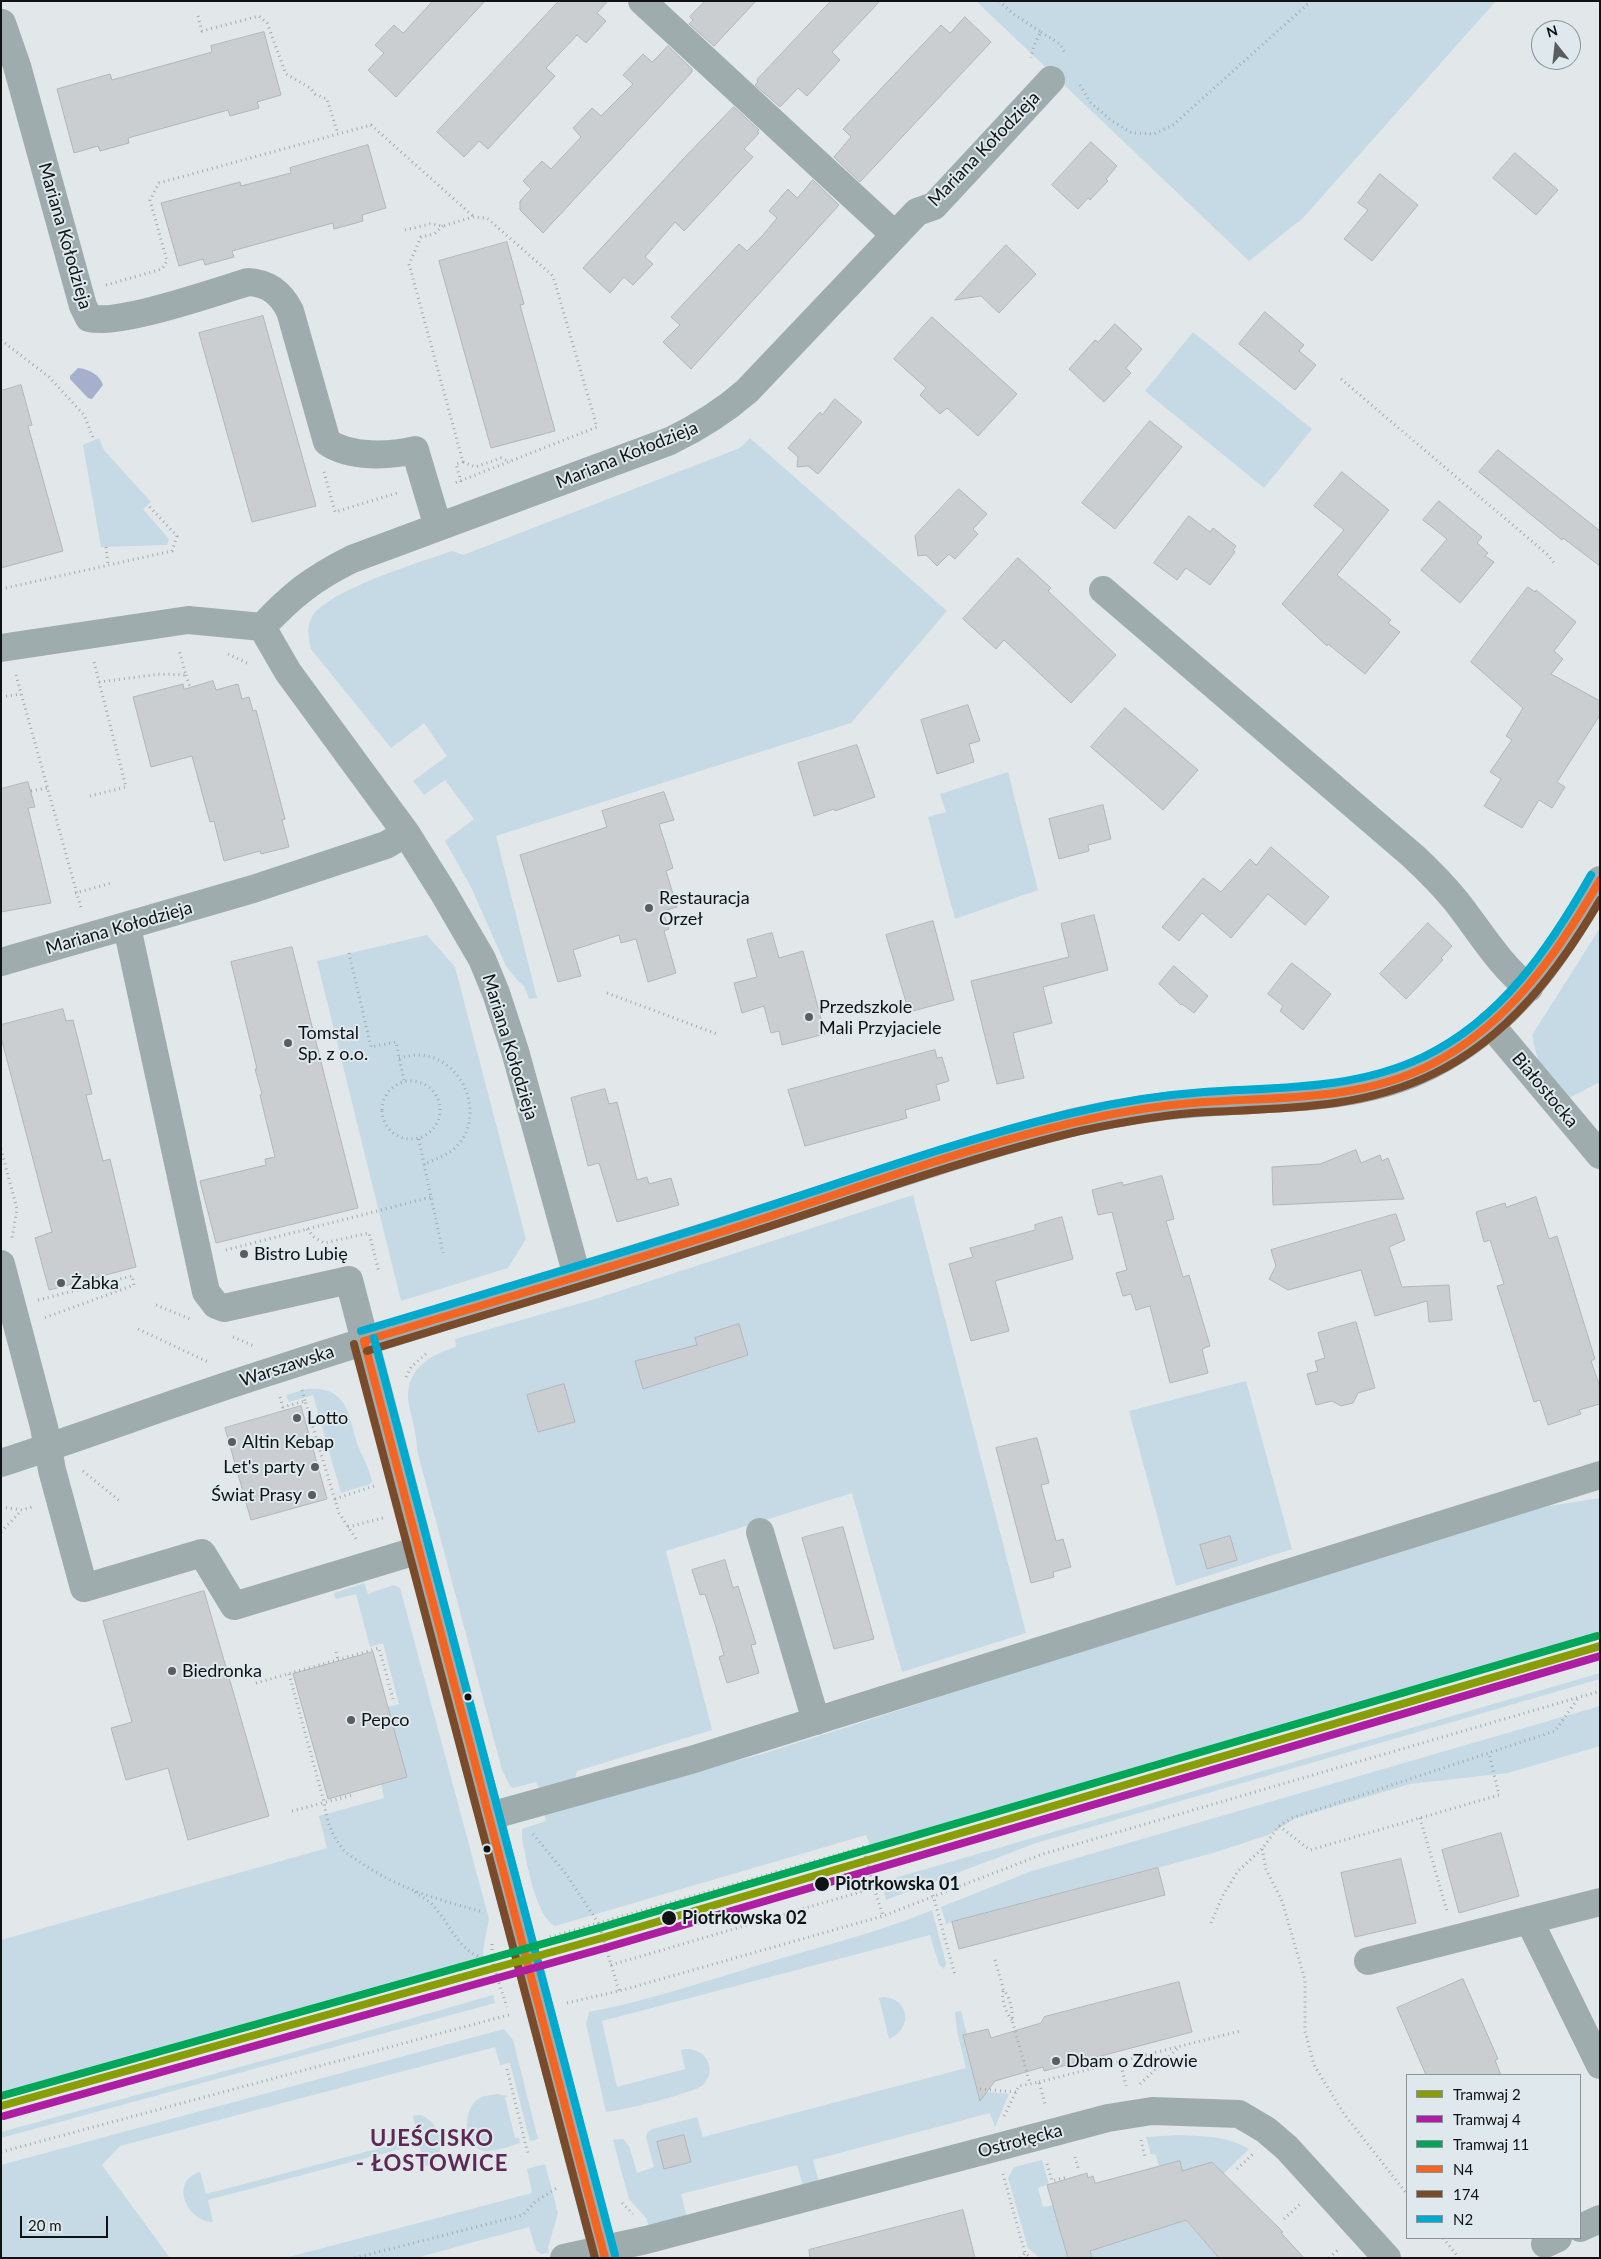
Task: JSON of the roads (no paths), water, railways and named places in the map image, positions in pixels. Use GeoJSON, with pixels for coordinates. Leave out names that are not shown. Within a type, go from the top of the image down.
{"type":"FeatureCollection","features":[{"type":"Feature","properties":{"kind":"street"},"geometry":{"type":"LineString","coordinates":[[642,1],[895,235]]}},
{"type":"Feature","properties":{"kind":"street","name":"Mariana Kołodzieja"},"geometry":{"type":"LineString","coordinates":[[2,23],[17,66],[89,318],[99,321],[123,317],[248,282],[261,283],[272,288],[284,298],[290,311],[328,442],[339,450],[394,455],[415,450],[438,527]]}},
{"type":"Feature","properties":{"kind":"street","name":"Mariana Kołodzieja"},"geometry":{"type":"LineString","coordinates":[[577,1276],[515,1051],[496,993],[482,959],[444,892],[406,833],[288,672],[262,627],[290,597],[324,573],[352,559],[670,441],[702,426],[747,391],[917,212],[934,206],[1056,83]]}},
{"type":"Feature","properties":{"kind":"street"},"geometry":{"type":"LineString","coordinates":[[1103,590],[1430,872],[1455,900],[1514,976],[1528,988]]}},
{"type":"Feature","properties":{"kind":"street"},"geometry":{"type":"LineString","coordinates":[[8,658],[188,620],[262,627]]}},
{"type":"Feature","properties":{"kind":"street","name":"Mariana Kołodzieja"},"geometry":{"type":"LineString","coordinates":[[1,962],[127,927],[332,864],[386,845],[406,833]]}},
{"type":"Feature","properties":{"kind":"street","name":"Warszawska"},"geometry":{"type":"LineString","coordinates":[[1,1463],[271,1371],[738,1226],[957,1154],[1118,1112],[1181,1104],[1321,1096],[1378,1085],[1404,1077],[1457,1050],[1490,1024],[1528,988],[1564,942],[1600,880]]}},
{"type":"Feature","properties":{"kind":"street"},"geometry":{"type":"LineString","coordinates":[[127,927],[206,1292],[216,1305],[224,1308],[349,1280],[604,2253]]}},
{"type":"Feature","properties":{"kind":"street","name":"Białostocka"},"geometry":{"type":"LineString","coordinates":[[1490,1024],[1600,1155]]}},
{"type":"Feature","properties":{"kind":"street"},"geometry":{"type":"LineString","coordinates":[[8,1255],[52,1470],[84,1588],[202,1554],[234,1606],[419,1550]]}},
{"type":"Feature","properties":{"kind":"street"},"geometry":{"type":"LineString","coordinates":[[490,1816],[635,1776],[816,1721],[1600,1475]]}},
{"type":"Feature","properties":{"kind":"street"},"geometry":{"type":"LineString","coordinates":[[760,1532],[816,1721]]}},
{"type":"Feature","properties":{"kind":"street"},"geometry":{"type":"LineString","coordinates":[[1368,1961],[1600,1902]]}},
{"type":"Feature","properties":{"kind":"street"},"geometry":{"type":"LineString","coordinates":[[1529,1920],[1600,2065]]}},
{"type":"Feature","properties":{"kind":"street","name":"Ostrołęcka"},"geometry":{"type":"LineString","coordinates":[[564,2258],[604,2253],[646,2240],[1108,2118],[1152,2110],[1240,2114],[1266,2130],[1287,2148],[1387,2258]]}},
{"type":"Feature","properties":{"kind":"street"},"geometry":{"type":"LineString","coordinates":[[1581,2228],[1600,2219]]}},
{"type":"Feature","properties":{"kind":"water"},"geometry":{"type":"Polygon","coordinates":[[[78,368],[94,373],[102,381],[103,385],[92,399],[88,398],[70,379],[70,376],[78,368]]]}},
{"type":"Feature","properties":{"kind":"tram line","name":"11"},"geometry":{"type":"LineString","coordinates":[[1,2096],[599,1928],[1597,1636]]}},
{"type":"Feature","properties":{"kind":"tram line","name":"2"},"geometry":{"type":"LineString","coordinates":[[1,2106],[602,1938],[1600,1646]]}},
{"type":"Feature","properties":{"kind":"tram line","name":"4"},"geometry":{"type":"LineString","coordinates":[[4,2116],[605,1948],[1600,1656]]}},
{"type":"Feature","properties":{"kind":"place","name":"Restauracja Orzeł"},"geometry":{"type":"Point","coordinates":[649,908]}},
{"type":"Feature","properties":{"kind":"place","name":"Przedszkole Mali Przyjaciele"},"geometry":{"type":"Point","coordinates":[809,1017]}},
{"type":"Feature","properties":{"kind":"place","name":"Tomstal Sp. z o.o."},"geometry":{"type":"Point","coordinates":[288,1043]}},
{"type":"Feature","properties":{"kind":"place","name":"Bistro Lubię"},"geometry":{"type":"Point","coordinates":[244,1254]}},
{"type":"Feature","properties":{"kind":"place","name":"Żabka"},"geometry":{"type":"Point","coordinates":[61,1283]}},
{"type":"Feature","properties":{"kind":"place","name":"Lotto"},"geometry":{"type":"Point","coordinates":[297,1418]}},
{"type":"Feature","properties":{"kind":"place","name":"Altin Kebap"},"geometry":{"type":"Point","coordinates":[232,1442]}},
{"type":"Feature","properties":{"kind":"place","name":"Let's party"},"geometry":{"type":"Point","coordinates":[315,1467]}},
{"type":"Feature","properties":{"kind":"place","name":"Świat Prasy"},"geometry":{"type":"Point","coordinates":[312,1495]}},
{"type":"Feature","properties":{"kind":"place","name":"Biedronka"},"geometry":{"type":"Point","coordinates":[172,1671]}},
{"type":"Feature","properties":{"kind":"place","name":"Pepco"},"geometry":{"type":"Point","coordinates":[351,1720]}},
{"type":"Feature","properties":{"kind":"place","name":"Piotrkowska 01"},"geometry":{"type":"Point","coordinates":[822,1884]}},
{"type":"Feature","properties":{"kind":"place","name":"Piotrkowska 02"},"geometry":{"type":"Point","coordinates":[669,1918]}},
{"type":"Feature","properties":{"kind":"place","name":"Dbam o Zdrowie"},"geometry":{"type":"Point","coordinates":[1056,2061]}},
{"type":"Feature","properties":{"kind":"district","name":"UJEŚCISKO - ŁOSTOWICE"},"geometry":{"type":"Point","coordinates":[432,2152]}}]}
